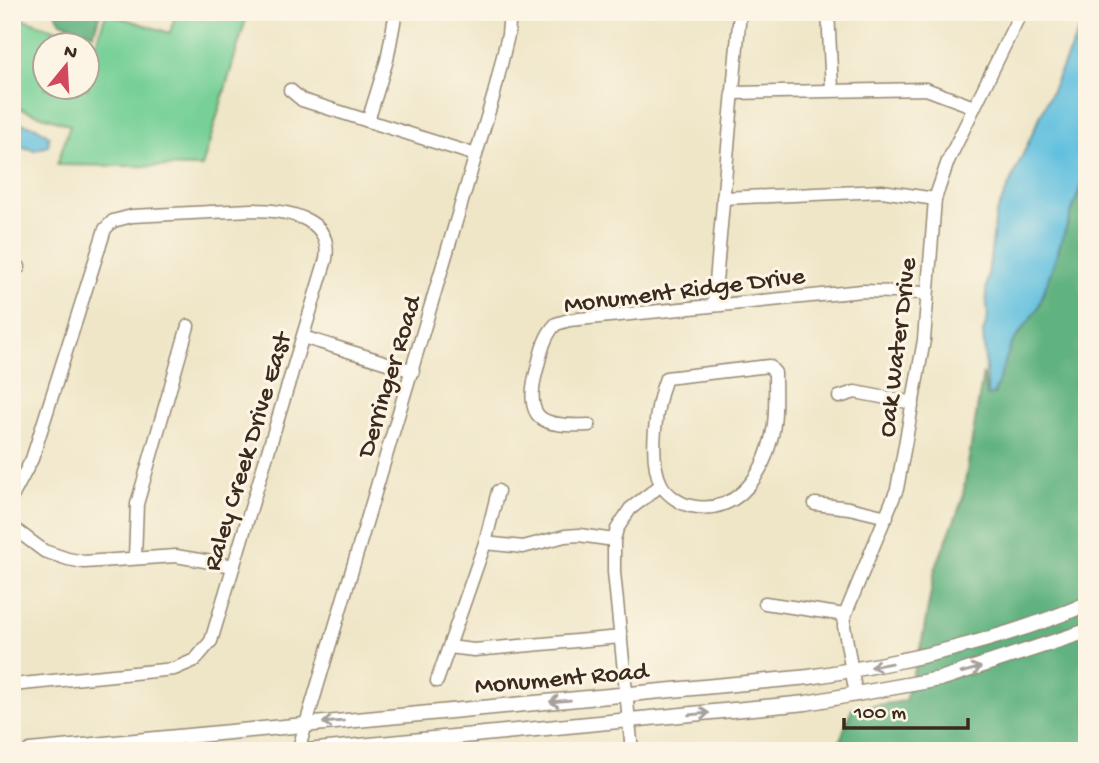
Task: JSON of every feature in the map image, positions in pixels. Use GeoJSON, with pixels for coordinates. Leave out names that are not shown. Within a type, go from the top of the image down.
{"type":"FeatureCollection","features":[{"type":"Feature","properties":{"kind":"main road","name":"Monument Road"},"geometry":{"type":"LineString","coordinates":[[30,751],[628,695],[851,671],[973,644],[1087,604]]}},
{"type":"Feature","properties":{"kind":"main road","name":"Monument Road"},"geometry":{"type":"LineString","coordinates":[[307,751],[856,695],[940,679],[1087,631]]}},
{"type":"Feature","properties":{"kind":"street"},"geometry":{"type":"LineString","coordinates":[[368,121],[387,60],[396,12]]}},
{"type":"Feature","properties":{"kind":"street","name":"Derringer Road"},"geometry":{"type":"LineString","coordinates":[[298,751],[503,62],[510,12]]}},
{"type":"Feature","properties":{"kind":"street"},"geometry":{"type":"LineString","coordinates":[[714,304],[740,12]]}},
{"type":"Feature","properties":{"kind":"street"},"geometry":{"type":"LineString","coordinates":[[828,12],[832,89]]}},
{"type":"Feature","properties":{"kind":"street","name":"Oak Water Drive"},"geometry":{"type":"LineString","coordinates":[[856,695],[844,626],[845,615],[897,489],[924,340],[935,199],[948,161],[1020,13]]}},
{"type":"Feature","properties":{"kind":"street"},"geometry":{"type":"LineString","coordinates":[[732,93],[926,89],[974,107]]}},
{"type":"Feature","properties":{"kind":"street"},"geometry":{"type":"LineString","coordinates":[[290,90],[302,100],[476,155]]}},
{"type":"Feature","properties":{"kind":"street"},"geometry":{"type":"LineString","coordinates":[[723,198],[882,191],[935,199]]}},
{"type":"Feature","properties":{"kind":"street","name":"Raley Creek Drive East"},"geometry":{"type":"LineString","coordinates":[[12,497],[32,459],[105,229],[113,221],[132,216],[268,210],[316,224],[327,241],[328,249],[211,641],[195,660],[174,669],[12,685]]}},
{"type":"Feature","properties":{"kind":"street","name":"Monument Ridge Drive"},"geometry":{"type":"LineString","coordinates":[[589,425],[552,426],[538,417],[533,408],[532,386],[542,348],[556,324],[569,320],[714,304],[862,291],[927,293]]}},
{"type":"Feature","properties":{"kind":"street"},"geometry":{"type":"LineString","coordinates":[[135,558],[136,504],[188,326]]}},
{"type":"Feature","properties":{"kind":"street"},"geometry":{"type":"LineString","coordinates":[[303,337],[413,371]]}},
{"type":"Feature","properties":{"kind":"street"},"geometry":{"type":"LineString","coordinates":[[769,366],[775,373],[771,442],[751,483],[724,506],[702,508],[682,503],[662,485],[655,431],[660,394],[666,378],[769,366]]}},
{"type":"Feature","properties":{"kind":"street"},"geometry":{"type":"LineString","coordinates":[[839,397],[855,392],[913,403]]}},
{"type":"Feature","properties":{"kind":"street"},"geometry":{"type":"LineString","coordinates":[[632,751],[631,720],[614,572],[614,540],[617,529],[630,509],[662,485]]}},
{"type":"Feature","properties":{"kind":"street"},"geometry":{"type":"LineString","coordinates":[[437,681],[485,543],[498,491]]}},
{"type":"Feature","properties":{"kind":"street"},"geometry":{"type":"LineString","coordinates":[[815,504],[849,508],[887,517]]}},
{"type":"Feature","properties":{"kind":"street"},"geometry":{"type":"LineString","coordinates":[[12,527],[59,557],[84,562],[176,556],[234,566]]}},
{"type":"Feature","properties":{"kind":"street"},"geometry":{"type":"LineString","coordinates":[[485,543],[523,547],[552,538],[579,535],[614,540]]}},
{"type":"Feature","properties":{"kind":"street"},"geometry":{"type":"LineString","coordinates":[[765,603],[845,615]]}},
{"type":"Feature","properties":{"kind":"street"},"geometry":{"type":"LineString","coordinates":[[449,647],[474,650],[621,637]]}},
{"type":"Feature","properties":{"kind":"green space"},"geometry":{"type":"Polygon","coordinates":[[[55,12],[101,12],[94,32],[61,22],[55,12]]]}},
{"type":"Feature","properties":{"kind":"green space"},"geometry":{"type":"Polygon","coordinates":[[[176,12],[248,12],[202,167],[57,165],[70,125],[12,106],[12,31],[17,17],[63,32],[32,32],[32,102],[102,102],[102,32],[100,32],[106,13],[170,33],[176,12]]]}},
{"type":"Feature","properties":{"kind":"green space"},"geometry":{"type":"Polygon","coordinates":[[[1087,168],[1087,751],[836,751],[852,709],[905,701],[922,641],[935,569],[962,501],[983,373],[987,395],[993,394],[1011,345],[1038,308],[1087,168]]]}},
{"type":"Feature","properties":{"kind":"water"},"geometry":{"type":"Polygon","coordinates":[[[1087,13],[1087,168],[1038,308],[1011,345],[994,394],[988,396],[983,333],[988,317],[986,291],[996,214],[1087,13]]]}},
{"type":"Feature","properties":{"kind":"water"},"geometry":{"type":"Polygon","coordinates":[[[12,121],[36,127],[49,136],[48,146],[35,150],[12,145],[12,121]]]}}]}
